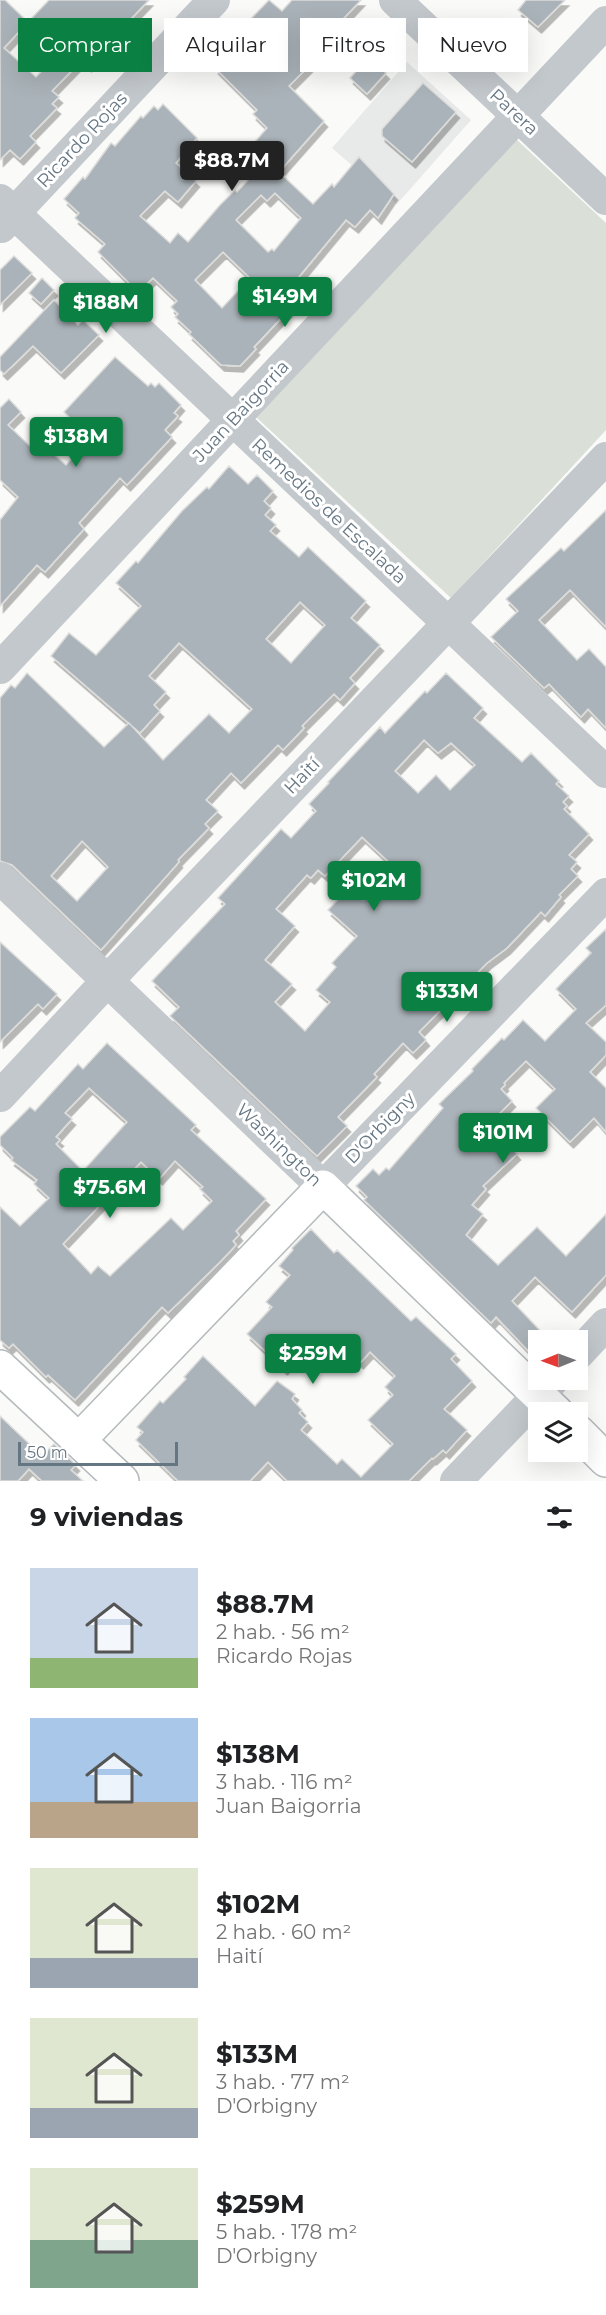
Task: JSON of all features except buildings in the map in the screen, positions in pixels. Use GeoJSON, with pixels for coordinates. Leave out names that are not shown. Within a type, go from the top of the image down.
{"type":"FeatureCollection","features":[{"type":"Feature","properties":{"kind":"main road","name":"Washington"},"geometry":{"type":"LineString","coordinates":[[323,1187],[550,1396]]}},
{"type":"Feature","properties":{"kind":"main road","name":"D'Orbigny"},"geometry":{"type":"LineString","coordinates":[[79,1440],[323,1187]]}},
{"type":"Feature","properties":{"kind":"main road"},"geometry":{"type":"LineString","coordinates":[[0,1367],[122,1481]]}},
{"type":"Feature","properties":{"kind":"main road"},"geometry":{"type":"LineString","coordinates":[[588,1442],[606,1460]]}},
{"type":"Feature","properties":{"kind":"street","name":"Ricardo Rojas"},"geometry":{"type":"LineString","coordinates":[[5,213],[214,0]]}},
{"type":"Feature","properties":{"kind":"street","name":"Parera"},"geometry":{"type":"LineString","coordinates":[[395,0],[606,199]]}},
{"type":"Feature","properties":{"kind":"street","name":"Juan Baigorria"},"geometry":{"type":"LineString","coordinates":[[0,668],[606,22]]}},
{"type":"Feature","properties":{"kind":"street","name":"Remedios de Escalada"},"geometry":{"type":"LineString","coordinates":[[5,213],[233,420],[606,772]]}},
{"type":"Feature","properties":{"kind":"street","name":"Haití"},"geometry":{"type":"LineString","coordinates":[[0,1096],[606,458]]}},
{"type":"Feature","properties":{"kind":"street","name":"Washington"},"geometry":{"type":"LineString","coordinates":[[0,878],[323,1187]]}},
{"type":"Feature","properties":{"kind":"street","name":"D'Orbigny"},"geometry":{"type":"LineString","coordinates":[[323,1187],[606,894]]}},
{"type":"Feature","properties":{"kind":"street"},"geometry":{"type":"LineString","coordinates":[[588,1343],[606,1324]]}},
{"type":"Feature","properties":{"kind":"street"},"geometry":{"type":"LineString","coordinates":[[456,1481],[550,1396]]}},
{"type":"Feature","properties":{"kind":"shaded area"},"geometry":{"type":"Polygon","coordinates":[[[406,63],[471,120],[397,204],[332,148],[398,72],[406,72],[406,63]]]}},
{"type":"Feature","properties":{"kind":"shaded area"},"geometry":{"type":"Polygon","coordinates":[[[515,138],[606,223],[606,430],[451,598],[256,417],[515,138]]]}}]}
